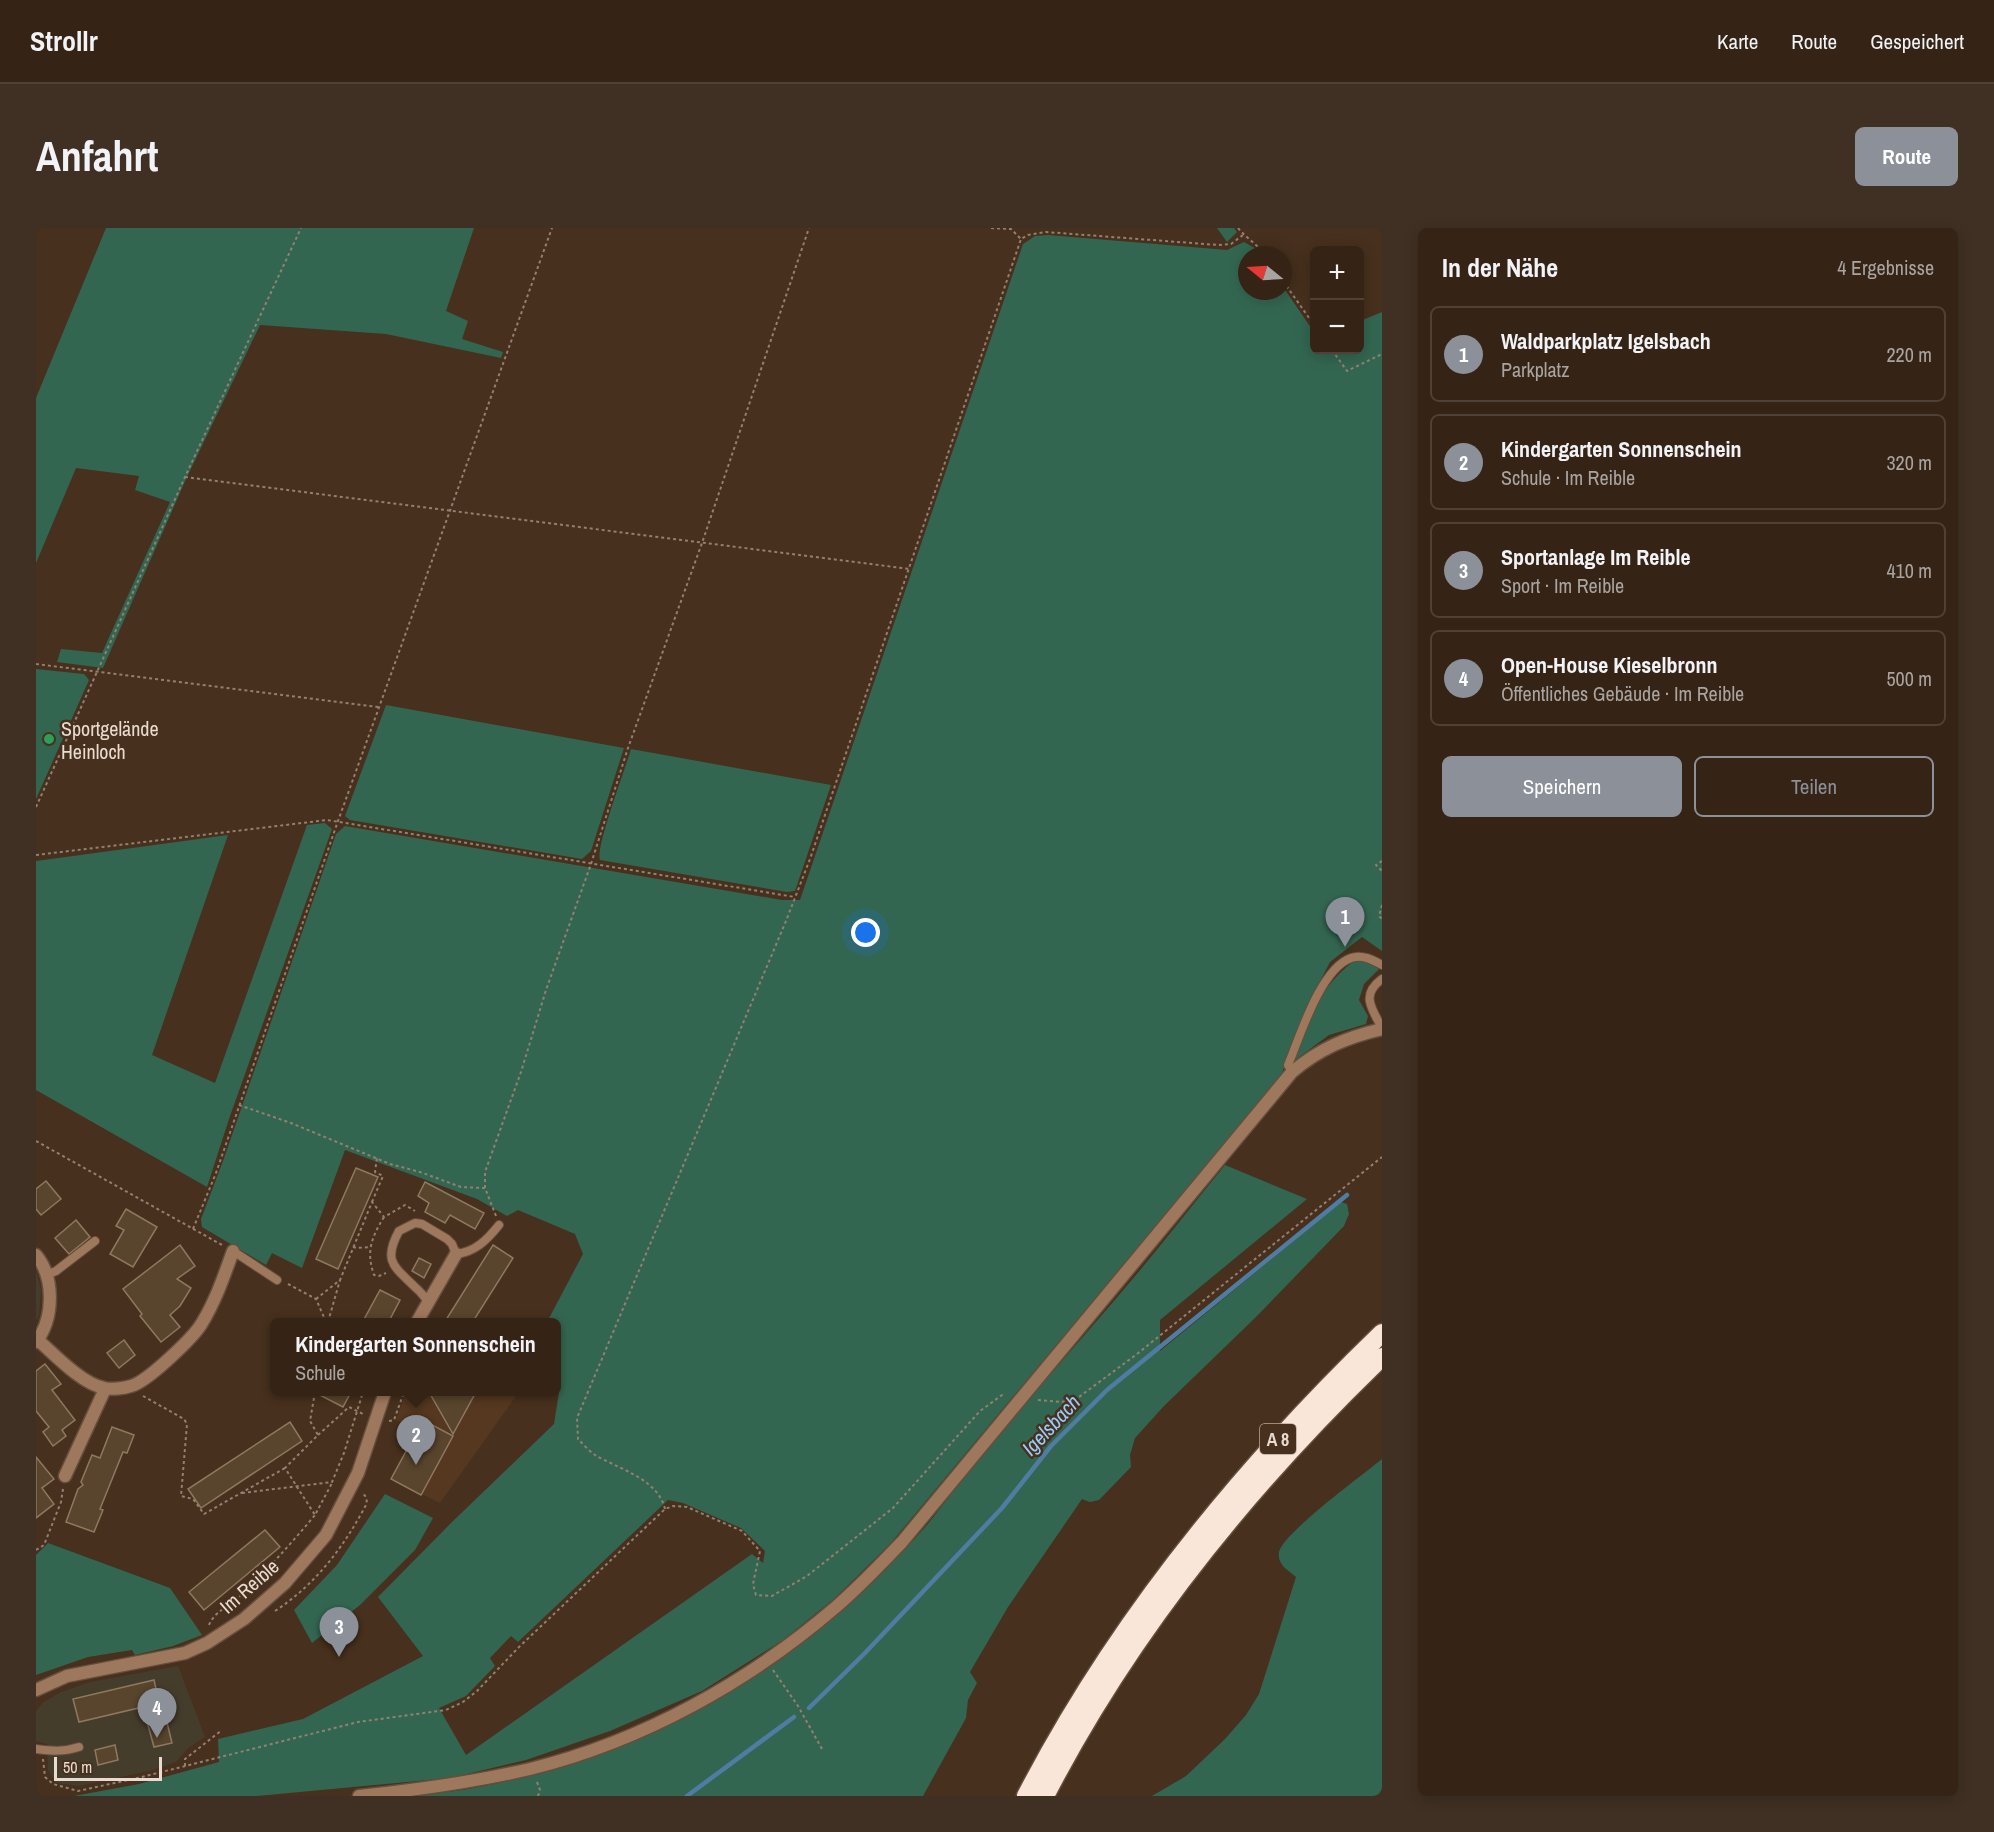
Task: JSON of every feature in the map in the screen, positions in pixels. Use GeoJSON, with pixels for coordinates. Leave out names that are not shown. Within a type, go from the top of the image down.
{"type":"FeatureCollection","features":[{"type":"Feature","properties":{"kind":"highway","name":"A 8"},"geometry":{"type":"LineString","coordinates":[[1026,1796],[1080,1698],[1182,1553],[1295,1420],[1382,1333]]}},
{"type":"Feature","properties":{"kind":"highway","name":"A 8"},"geometry":{"type":"LineString","coordinates":[[1045,1796],[1094,1707],[1147,1629],[1196,1563],[1281,1461],[1321,1417],[1382,1357]]}},
{"type":"Feature","properties":{"kind":"street"},"geometry":{"type":"LineString","coordinates":[[359,1796],[472,1781],[532,1768],[578,1754],[666,1720],[702,1701],[766,1660],[836,1606],[902,1542],[1292,1072],[1326,1047],[1354,1036],[1382,1029]]}},
{"type":"Feature","properties":{"kind":"street"},"geometry":{"type":"LineString","coordinates":[[36,1255],[43,1263],[51,1302],[37,1341],[87,1381],[105,1389],[132,1386],[147,1376],[201,1325],[217,1296],[233,1251]]}},
{"type":"Feature","properties":{"kind":"street"},"geometry":{"type":"LineString","coordinates":[[420,1318],[456,1254]]}},
{"type":"Feature","properties":{"kind":"street"},"geometry":{"type":"LineString","coordinates":[[65,1476],[105,1389]]}},
{"type":"Feature","properties":{"kind":"street","name":"Im Reible"},"geometry":{"type":"LineString","coordinates":[[36,1690],[67,1676],[108,1666],[185,1653],[207,1643],[244,1619],[285,1583],[317,1548],[331,1526],[358,1473],[384,1396]]}},
{"type":"Feature","properties":{"kind":"lane"},"geometry":{"type":"LineString","coordinates":[[1292,1072],[1288,1065],[1315,999],[1327,978],[1350,958],[1362,957],[1382,965]]}},
{"type":"Feature","properties":{"kind":"lane"},"geometry":{"type":"LineString","coordinates":[[1382,979],[1372,986],[1369,996],[1370,1005],[1382,1029]]}},
{"type":"Feature","properties":{"kind":"lane"},"geometry":{"type":"LineString","coordinates":[[429,1302],[401,1275],[392,1260],[391,1251],[399,1231],[416,1223],[422,1224],[447,1239],[456,1254],[469,1252],[489,1238],[499,1225]]}},
{"type":"Feature","properties":{"kind":"lane"},"geometry":{"type":"LineString","coordinates":[[46,1275],[56,1271],[95,1241]]}},
{"type":"Feature","properties":{"kind":"lane"},"geometry":{"type":"LineString","coordinates":[[233,1251],[277,1280]]}},
{"type":"Feature","properties":{"kind":"lane"},"geometry":{"type":"LineString","coordinates":[[40,1749],[68,1751],[79,1747]]}},
{"type":"Feature","properties":{"kind":"path"},"geometry":{"type":"LineString","coordinates":[[36,807],[185,477],[302,228]]}},
{"type":"Feature","properties":{"kind":"path"},"geometry":{"type":"LineString","coordinates":[[193,1229],[216,1173],[378,708],[552,228]]}},
{"type":"Feature","properties":{"kind":"path"},"geometry":{"type":"LineString","coordinates":[[499,1225],[485,1188],[485,1172],[521,1072],[546,990],[591,864],[628,748],[702,543],[809,228]]}},
{"type":"Feature","properties":{"kind":"path"},"geometry":{"type":"LineString","coordinates":[[991,228],[1011,229],[1021,239]]}},
{"type":"Feature","properties":{"kind":"path"},"geometry":{"type":"LineString","coordinates":[[1238,228],[1257,246]]}},
{"type":"Feature","properties":{"kind":"path"},"geometry":{"type":"LineString","coordinates":[[664,1509],[662,1497],[654,1488],[593,1454],[578,1439],[577,1418],[795,897],[910,569],[1021,239],[1028,235],[1046,232],[1218,245],[1231,244],[1244,236]]}},
{"type":"Feature","properties":{"kind":"path"},"geometry":{"type":"LineString","coordinates":[[1292,294],[1310,319]]}},
{"type":"Feature","properties":{"kind":"path"},"geometry":{"type":"LineString","coordinates":[[1335,354],[1347,371],[1382,354]]}},
{"type":"Feature","properties":{"kind":"path"},"geometry":{"type":"LineString","coordinates":[[185,477],[910,569]]}},
{"type":"Feature","properties":{"kind":"path"},"geometry":{"type":"LineString","coordinates":[[36,664],[378,708]]}},
{"type":"Feature","properties":{"kind":"path"},"geometry":{"type":"LineString","coordinates":[[36,855],[327,820],[795,897]]}},
{"type":"Feature","properties":{"kind":"path"},"geometry":{"type":"LineString","coordinates":[[1382,861],[1376,865],[1382,871]]}},
{"type":"Feature","properties":{"kind":"path"},"geometry":{"type":"LineString","coordinates":[[1382,904],[1379,916],[1382,919]]}},
{"type":"Feature","properties":{"kind":"path"},"geometry":{"type":"LineString","coordinates":[[238,1105],[461,1187],[485,1188]]}},
{"type":"Feature","properties":{"kind":"path"},"geometry":{"type":"LineString","coordinates":[[36,1141],[233,1251]]}},
{"type":"Feature","properties":{"kind":"path"},"geometry":{"type":"LineString","coordinates":[[40,1749],[45,1777],[53,1785],[78,1791],[358,1722],[446,1710],[463,1702],[664,1509],[673,1506],[687,1507],[742,1531],[760,1551],[753,1584],[756,1595],[772,1596],[807,1576],[893,1508],[980,1411],[1002,1395],[1062,1402],[1079,1397],[1137,1354],[1382,1157]]}},
{"type":"Feature","properties":{"kind":"path"},"geometry":{"type":"LineString","coordinates":[[329,1318],[340,1280],[383,1176],[375,1173],[377,1158]]}},
{"type":"Feature","properties":{"kind":"path"},"geometry":{"type":"LineString","coordinates":[[372,1202],[384,1217]]}},
{"type":"Feature","properties":{"kind":"path"},"geometry":{"type":"LineString","coordinates":[[397,1268],[379,1276],[374,1275],[369,1263],[370,1247],[384,1217],[405,1205],[416,1212],[416,1223]]}},
{"type":"Feature","properties":{"kind":"path"},"geometry":{"type":"LineString","coordinates":[[353,1247],[370,1247]]}},
{"type":"Feature","properties":{"kind":"path"},"geometry":{"type":"LineString","coordinates":[[277,1280],[300,1288],[316,1299],[325,1318]]}},
{"type":"Feature","properties":{"kind":"path"},"geometry":{"type":"LineString","coordinates":[[316,1299],[340,1280]]}},
{"type":"Feature","properties":{"kind":"path"},"geometry":{"type":"LineString","coordinates":[[132,1386],[135,1391],[184,1419],[188,1424],[181,1496],[193,1499],[204,1514],[285,1468],[349,1407],[375,1421]]}},
{"type":"Feature","properties":{"kind":"path"},"geometry":{"type":"LineString","coordinates":[[314,1396],[309,1422],[318,1435]]}},
{"type":"Feature","properties":{"kind":"path"},"geometry":{"type":"LineString","coordinates":[[207,1643],[205,1634],[212,1617],[236,1600],[282,1554],[315,1515],[332,1482],[362,1396]]}},
{"type":"Feature","properties":{"kind":"path"},"geometry":{"type":"LineString","coordinates":[[285,1468],[315,1515]]}},
{"type":"Feature","properties":{"kind":"path"},"geometry":{"type":"LineString","coordinates":[[36,1550],[44,1545],[61,1502],[65,1476]]}},
{"type":"Feature","properties":{"kind":"path"},"geometry":{"type":"LineString","coordinates":[[239,1494],[332,1482]]}},
{"type":"Feature","properties":{"kind":"path"},"geometry":{"type":"LineString","coordinates":[[766,1660],[798,1706],[822,1749]]}},
{"type":"Feature","properties":{"kind":"path"},"geometry":{"type":"LineString","coordinates":[[185,1766],[185,1759],[222,1730]]}},
{"type":"Feature","properties":{"kind":"path"},"geometry":{"type":"LineString","coordinates":[[538,1796],[540,1790]]}},
{"type":"Feature","properties":{"kind":"shaded area"},"geometry":{"type":"Polygon","coordinates":[[[36,1270],[41,1290],[39,1315],[36,1320],[36,1270]]]}},
{"type":"Feature","properties":{"kind":"shaded area"},"geometry":{"type":"Polygon","coordinates":[[[405,1396],[516,1396],[440,1503],[391,1479],[416,1432],[396,1420],[405,1396]]]}},
{"type":"Feature","properties":{"kind":"shaded area"},"geometry":{"type":"Polygon","coordinates":[[[178,1666],[205,1737],[188,1748],[176,1762],[153,1770],[79,1786],[56,1783],[48,1770],[47,1744],[36,1741],[36,1711],[44,1702],[61,1692],[90,1682],[178,1666]]]}},
{"type":"Feature","properties":{"kind":"green space"},"geometry":{"type":"Polygon","coordinates":[[[106,228],[474,228],[446,311],[468,321],[462,339],[503,352],[501,358],[386,334],[260,325],[186,479],[103,668],[57,662],[61,649],[102,653],[170,502],[135,490],[139,476],[76,468],[36,563],[36,398],[106,228]]]}},
{"type":"Feature","properties":{"kind":"green space"},"geometry":{"type":"Polygon","coordinates":[[[1217,228],[1234,228],[1237,232],[1227,242],[1217,228]]]}},
{"type":"Feature","properties":{"kind":"green space"},"geometry":{"type":"Polygon","coordinates":[[[1048,235],[1227,250],[1244,242],[1251,246],[1238,246],[1238,300],[1292,300],[1310,326],[1310,354],[1364,354],[1364,319],[1382,312],[1382,951],[1362,937],[1330,962],[1317,987],[1277,1085],[1217,1152],[890,1544],[835,1598],[783,1640],[702,1691],[610,1731],[526,1760],[450,1778],[257,1796],[74,1796],[139,1784],[219,1762],[218,1739],[303,1719],[423,1656],[378,1597],[554,1424],[558,1396],[561,1396],[561,1318],[549,1318],[583,1254],[575,1234],[518,1210],[507,1216],[477,1199],[345,1150],[302,1268],[272,1253],[266,1265],[202,1227],[201,1219],[336,834],[345,826],[782,900],[800,900],[1023,244],[1035,236],[1048,235]],[[668,1500],[518,1642],[511,1636],[490,1658],[495,1666],[466,1696],[439,1708],[466,1755],[752,1554],[763,1563],[765,1551],[741,1528],[683,1503],[668,1500]]]}},
{"type":"Feature","properties":{"kind":"green space","name":"Sportgelände Heinloch"},"geometry":{"type":"Polygon","coordinates":[[[36,669],[84,674],[89,680],[36,799],[36,669]]]}},
{"type":"Feature","properties":{"kind":"green space"},"geometry":{"type":"Polygon","coordinates":[[[386,705],[624,748],[591,851],[582,859],[350,820],[345,816],[386,705]]]}},
{"type":"Feature","properties":{"kind":"green space"},"geometry":{"type":"Polygon","coordinates":[[[631,749],[831,785],[795,891],[787,892],[600,860],[606,824],[631,749]]]}},
{"type":"Feature","properties":{"kind":"green space"},"geometry":{"type":"Polygon","coordinates":[[[325,823],[332,829],[207,1187],[36,1090],[36,861],[228,835],[152,1055],[215,1083],[307,825],[325,823]]]}},
{"type":"Feature","properties":{"kind":"green space"},"geometry":{"type":"Polygon","coordinates":[[[1354,961],[1366,961],[1379,969],[1364,984],[1359,1000],[1368,1016],[1366,1024],[1329,1035],[1295,1060],[1316,1005],[1323,993],[1354,961]]]}},
{"type":"Feature","properties":{"kind":"green space"},"geometry":{"type":"Polygon","coordinates":[[[1225,1165],[1307,1199],[1160,1320],[1160,1351],[1341,1202],[1347,1204],[1349,1214],[1344,1226],[1257,1316],[1164,1406],[1135,1438],[1130,1455],[1131,1467],[1099,1500],[1090,1502],[1082,1499],[1008,1607],[970,1672],[977,1683],[968,1700],[966,1718],[923,1796],[414,1796],[486,1786],[557,1768],[625,1743],[690,1712],[753,1675],[812,1633],[868,1586],[924,1529],[1006,1426],[1127,1286],[1225,1165]]]}},
{"type":"Feature","properties":{"kind":"green space"},"geometry":{"type":"Polygon","coordinates":[[[1382,1459],[1382,1796],[1152,1796],[1186,1776],[1225,1739],[1246,1715],[1259,1694],[1296,1577],[1284,1567],[1280,1560],[1279,1552],[1284,1543],[1309,1518],[1382,1459]]]}},
{"type":"Feature","properties":{"kind":"green space"},"geometry":{"type":"Polygon","coordinates":[[[385,1494],[433,1518],[415,1550],[360,1605],[312,1643],[294,1610],[337,1565],[385,1494]]]}},
{"type":"Feature","properties":{"kind":"green space"},"geometry":{"type":"Polygon","coordinates":[[[48,1543],[170,1588],[202,1635],[173,1646],[135,1655],[132,1650],[88,1657],[36,1675],[36,1555],[48,1543]]]}},
{"type":"Feature","properties":{"kind":"building"},"geometry":{"type":"Polygon","coordinates":[[[356,1168],[378,1177],[338,1269],[316,1259],[356,1168]]]}},
{"type":"Feature","properties":{"kind":"building"},"geometry":{"type":"Polygon","coordinates":[[[46,1181],[61,1199],[41,1215],[36,1209],[36,1189],[46,1181]]]}},
{"type":"Feature","properties":{"kind":"building"},"geometry":{"type":"Polygon","coordinates":[[[425,1182],[484,1213],[475,1229],[450,1215],[445,1223],[425,1212],[429,1203],[418,1196],[425,1182]]]}},
{"type":"Feature","properties":{"kind":"building"},"geometry":{"type":"Polygon","coordinates":[[[126,1209],[157,1227],[133,1267],[110,1254],[124,1230],[116,1226],[126,1209]]]}},
{"type":"Feature","properties":{"kind":"building"},"geometry":{"type":"Polygon","coordinates":[[[76,1220],[90,1237],[69,1254],[55,1238],[76,1220]]]}},
{"type":"Feature","properties":{"kind":"building"},"geometry":{"type":"Polygon","coordinates":[[[180,1245],[195,1266],[177,1279],[191,1288],[180,1306],[170,1315],[180,1327],[161,1342],[140,1316],[142,1314],[123,1289],[180,1245]]]}},
{"type":"Feature","properties":{"kind":"building"},"geometry":{"type":"Polygon","coordinates":[[[493,1245],[513,1258],[475,1318],[447,1318],[493,1245]]]}},
{"type":"Feature","properties":{"kind":"building"},"geometry":{"type":"Polygon","coordinates":[[[419,1258],[431,1264],[424,1278],[412,1271],[419,1258]]]}},
{"type":"Feature","properties":{"kind":"building"},"geometry":{"type":"Polygon","coordinates":[[[380,1290],[400,1300],[391,1318],[365,1318],[380,1290]]]}},
{"type":"Feature","properties":{"kind":"building"},"geometry":{"type":"Polygon","coordinates":[[[124,1340],[135,1355],[119,1368],[107,1353],[124,1340]]]}},
{"type":"Feature","properties":{"kind":"building"},"geometry":{"type":"Polygon","coordinates":[[[45,1364],[61,1384],[52,1390],[75,1420],[62,1430],[66,1436],[53,1446],[43,1432],[49,1427],[36,1411],[36,1371],[45,1364]]]}},
{"type":"Feature","properties":{"kind":"building"},"geometry":{"type":"Polygon","coordinates":[[[322,1396],[349,1396],[343,1407],[322,1396]]]}},
{"type":"Feature","properties":{"kind":"building"},"geometry":{"type":"Polygon","coordinates":[[[431,1396],[474,1396],[453,1434],[431,1396]]]}},
{"type":"Feature","properties":{"kind":"building"},"geometry":{"type":"Polygon","coordinates":[[[423,1420],[453,1436],[421,1495],[391,1479],[423,1420]]]}},
{"type":"Feature","properties":{"kind":"building"},"geometry":{"type":"Polygon","coordinates":[[[290,1422],[302,1441],[201,1508],[188,1489],[290,1422]]]}},
{"type":"Feature","properties":{"kind":"building"},"geometry":{"type":"Polygon","coordinates":[[[112,1427],[134,1435],[127,1453],[123,1452],[100,1509],[103,1510],[94,1532],[66,1522],[78,1489],[83,1485],[81,1482],[92,1455],[100,1458],[112,1427]]]}},
{"type":"Feature","properties":{"kind":"building"},"geometry":{"type":"Polygon","coordinates":[[[36,1457],[54,1479],[42,1488],[54,1504],[36,1518],[36,1457]]]}},
{"type":"Feature","properties":{"kind":"building"},"geometry":{"type":"Polygon","coordinates":[[[265,1530],[280,1547],[204,1610],[189,1592],[265,1530]]]}},
{"type":"Feature","properties":{"kind":"building"},"geometry":{"type":"Polygon","coordinates":[[[154,1680],[172,1743],[154,1747],[143,1707],[79,1722],[73,1699],[154,1680]]]}},
{"type":"Feature","properties":{"kind":"building"},"geometry":{"type":"Polygon","coordinates":[[[115,1745],[118,1760],[98,1765],[95,1750],[115,1745]]]}},
{"type":"Feature","properties":{"kind":"waterway","name":"Igelsbach"},"geometry":{"type":"LineString","coordinates":[[809,1708],[864,1654],[1002,1508],[1051,1446],[1107,1390],[1347,1195]]}},
{"type":"Feature","properties":{"kind":"waterway","name":"Igelsbach"},"geometry":{"type":"LineString","coordinates":[[687,1796],[794,1717]]}},
{"type":"Feature","properties":{"kind":"place","name":"Sportgelände Heinloch"},"geometry":{"type":"Point","coordinates":[49,739]}},
{"type":"Feature","properties":{"kind":"place","name":"Waldparkplatz Igelsbach"},"geometry":{"type":"Point","coordinates":[1345,947]}},
{"type":"Feature","properties":{"kind":"place","name":"Kindergarten Sonnenschein"},"geometry":{"type":"Point","coordinates":[416,1465]}},
{"type":"Feature","properties":{"kind":"place","name":"Sportanlage Im Reible"},"geometry":{"type":"Point","coordinates":[339,1657]}},
{"type":"Feature","properties":{"kind":"place","name":"Open-House Kieselbronn"},"geometry":{"type":"Point","coordinates":[157,1738]}}]}
